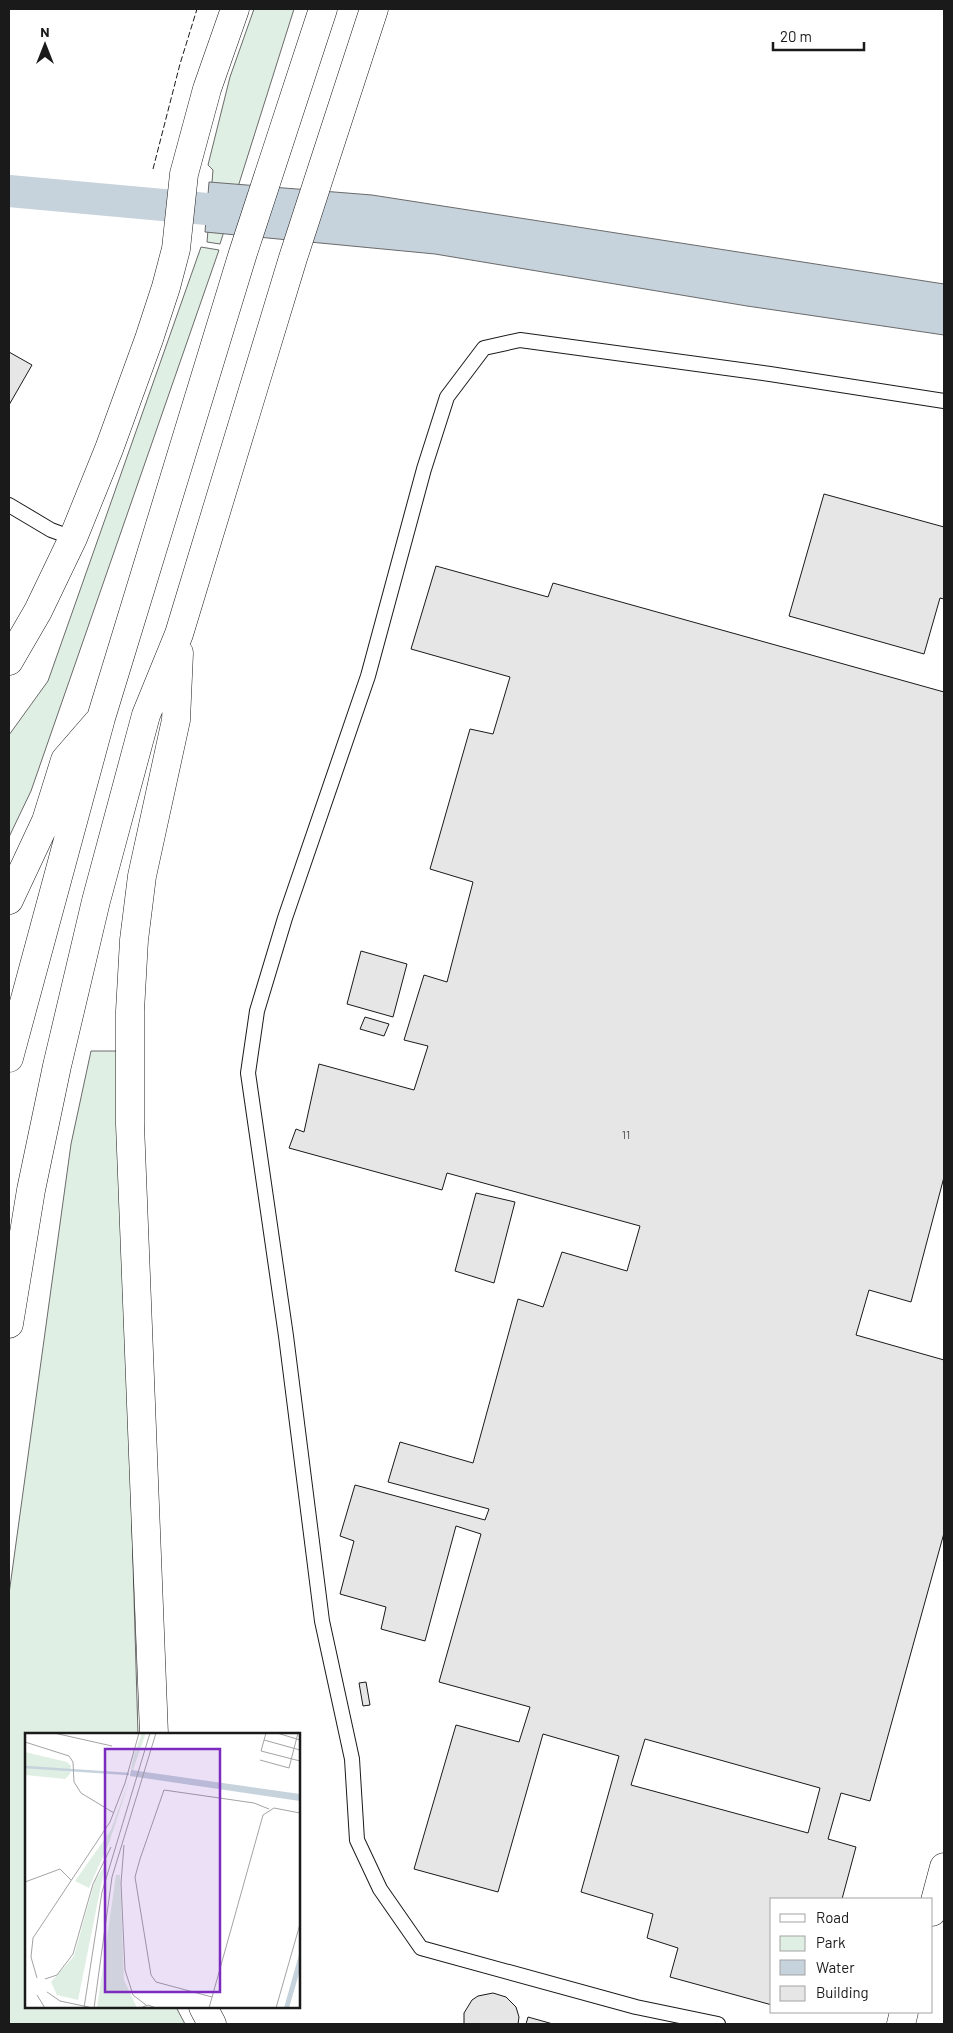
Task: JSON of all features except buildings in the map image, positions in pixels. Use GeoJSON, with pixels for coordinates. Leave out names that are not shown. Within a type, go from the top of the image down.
{"type":"FeatureCollection","features":[{"type":"Feature","properties":{"kind":"main road"},"geometry":{"type":"LineString","coordinates":[[9,661],[38,611],[72,538],[109,449],[146,348],[176,249],[184,174],[208,89],[235,9]]}},
{"type":"Feature","properties":{"kind":"main road"},"geometry":{"type":"LineString","coordinates":[[9,1058],[101,718],[243,254],[323,9]]}},
{"type":"Feature","properties":{"kind":"main road"},"geometry":{"type":"LineString","coordinates":[[9,1324],[41,1142],[57,1066],[96,901],[146,715],[179,634],[293,258],[374,9]]}},
{"type":"Feature","properties":{"kind":"main road"},"geometry":{"type":"LineString","coordinates":[[154,1733],[130,1124],[130,1011],[134,940],[142,876],[176,720],[179,634]]}},
{"type":"Feature","properties":{"kind":"main road"},"geometry":{"type":"LineString","coordinates":[[9,900],[46,821],[65,760],[101,718]]}},
{"type":"Feature","properties":{"kind":"main road"},"geometry":{"type":"LineString","coordinates":[[933,1908],[944,1867]]}},
{"type":"Feature","properties":{"kind":"main road"},"geometry":{"type":"LineString","coordinates":[[204,2008],[212,2024]]}},
{"type":"Feature","properties":{"kind":"lane"},"geometry":{"type":"LineString","coordinates":[[718,2024],[636,2007],[421,1948],[380,1889],[357,1840],[352,1759],[322,1621],[286,1336],[248,1073],[257,1011],[285,918],[368,676],[424,469],[447,397],[484,348],[520,340],[770,374],[944,401]]}},
{"type":"Feature","properties":{"kind":"lane"},"geometry":{"type":"LineString","coordinates":[[9,505],[51,530],[72,538]]}},
{"type":"Feature","properties":{"kind":"green space"},"geometry":{"type":"Polygon","coordinates":[[[254,9],[294,9],[220,244],[207,242],[213,170],[208,165],[230,77],[254,9]]]}},
{"type":"Feature","properties":{"kind":"green space"},"geometry":{"type":"Polygon","coordinates":[[[201,247],[219,250],[31,791],[9,837],[9,735],[48,681],[201,247]]]}},
{"type":"Feature","properties":{"kind":"green space"},"geometry":{"type":"Polygon","coordinates":[[[91,1051],[118,1051],[138,1733],[25,1733],[25,2008],[177,2008],[185,2024],[9,2024],[9,1594],[71,1144],[91,1051]]]}},
{"type":"Feature","properties":{"kind":"water"},"geometry":{"type":"Polygon","coordinates":[[[209,182],[372,195],[944,284],[944,335],[747,306],[435,254],[205,232],[209,182]]]}},
{"type":"Feature","properties":{"kind":"waterway"},"geometry":{"type":"LineString","coordinates":[[9,191],[251,213]]}},
{"type":"Feature","properties":{"kind":"fence"},"geometry":{"type":"LineString","coordinates":[[153,169],[180,64],[197,9]]}}]}
